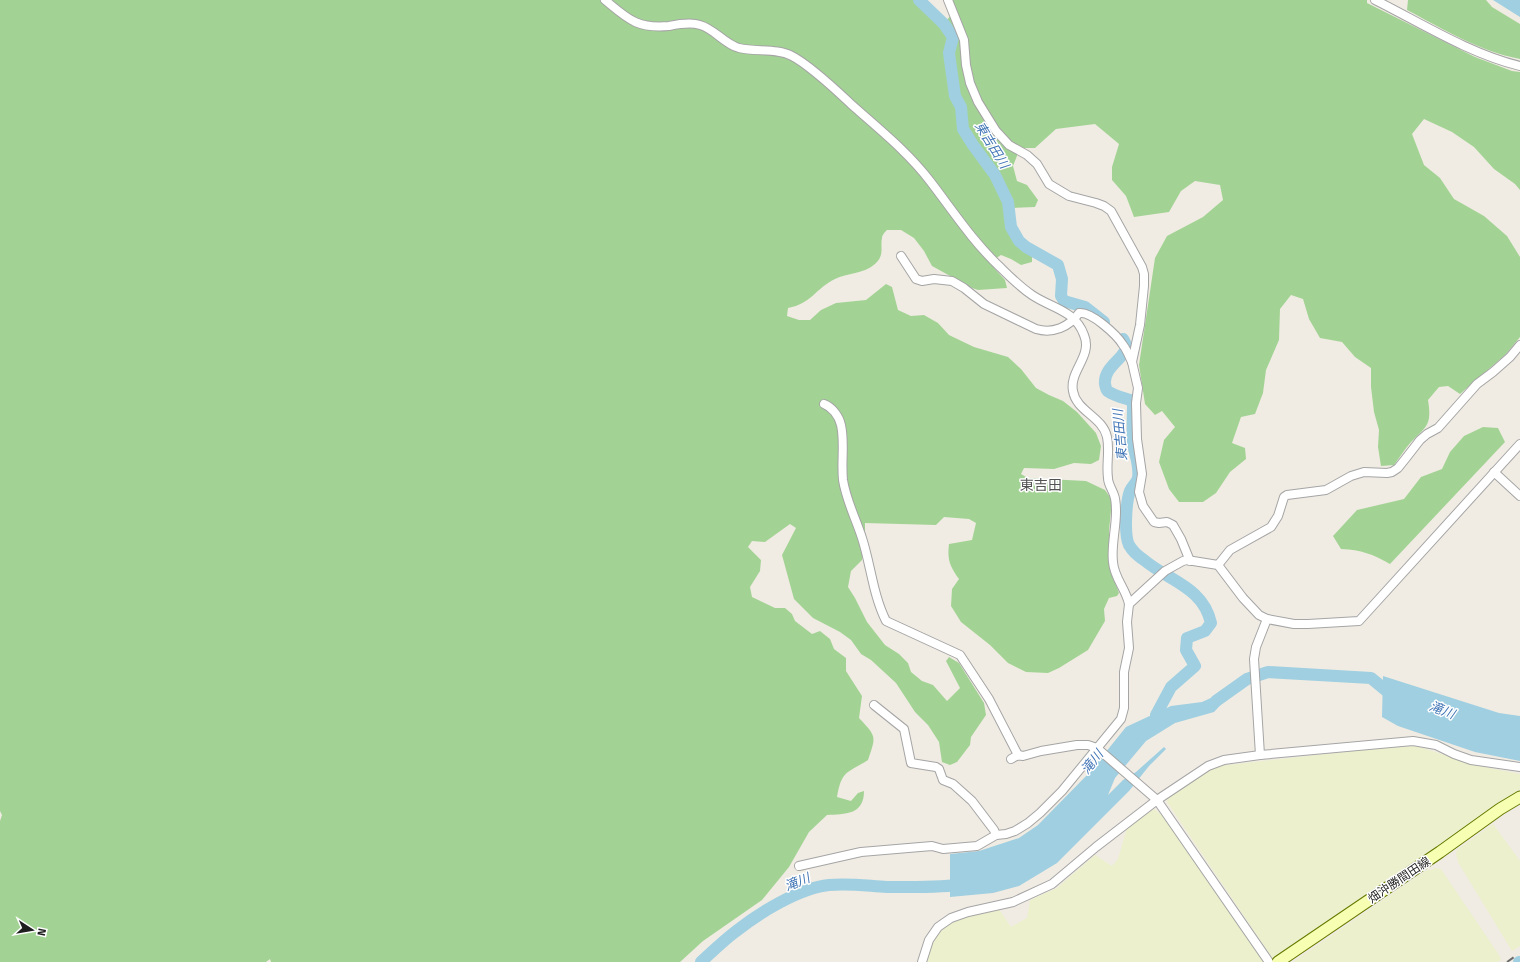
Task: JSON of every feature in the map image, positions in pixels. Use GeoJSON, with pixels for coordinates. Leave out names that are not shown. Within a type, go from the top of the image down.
{"type":"FeatureCollection","features":[{"type":"Feature","properties":{"kind":"main road","name":"畑沖勝間田線"},"geometry":{"type":"LineString","coordinates":[[1278,962],[1440,852],[1500,809],[1520,797]]}},
{"type":"Feature","properties":{"kind":"street"},"geometry":{"type":"LineString","coordinates":[[605,0],[628,18],[640,24],[661,26],[694,23],[704,26],[737,47],[789,54],[798,59],[834,89],[918,166],[974,241],[992,260],[1034,297],[1066,312],[1075,320],[1085,336],[1085,353],[1074,380],[1072,390],[1082,407],[1098,421],[1107,435],[1108,480],[1116,501],[1113,561],[1114,572],[1128,598],[1129,604],[1127,622],[1129,648],[1124,672],[1124,708],[1121,719],[1062,791],[1040,813],[1016,831],[996,835],[977,846],[943,848],[932,846],[861,852],[799,866]]}},
{"type":"Feature","properties":{"kind":"street"},"geometry":{"type":"LineString","coordinates":[[948,0],[964,40],[966,65],[970,82],[978,102],[992,125],[1009,145],[1027,155],[1037,164],[1049,184],[1069,196],[1096,203],[1111,211],[1142,267],[1144,274],[1144,286],[1140,325],[1132,362]]}},
{"type":"Feature","properties":{"kind":"street"},"geometry":{"type":"LineString","coordinates":[[1375,0],[1481,54],[1520,66]]}},
{"type":"Feature","properties":{"kind":"street"},"geometry":{"type":"LineString","coordinates":[[902,256],[916,279],[922,281],[934,278],[952,281],[964,288],[984,304],[1036,329],[1042,331],[1064,327],[1075,320],[1079,313],[1082,312],[1088,314],[1116,335],[1126,349],[1132,362],[1138,388],[1136,403],[1137,439],[1142,474],[1139,492],[1143,506],[1154,522],[1167,522],[1173,524],[1190,561]]}},
{"type":"Feature","properties":{"kind":"street"},"geometry":{"type":"LineString","coordinates":[[1218,565],[1230,550],[1271,527],[1278,516],[1284,497],[1287,495],[1326,490],[1351,476],[1364,472],[1387,473],[1398,468],[1420,440],[1438,428],[1477,384],[1499,367],[1520,345]]}},
{"type":"Feature","properties":{"kind":"street"},"geometry":{"type":"LineString","coordinates":[[824,404],[829,406],[841,423],[845,491],[863,539],[872,583],[886,621],[960,655],[989,700],[1014,757],[1077,745],[1088,745],[1097,748],[1157,800],[1269,962]]}},
{"type":"Feature","properties":{"kind":"street"},"geometry":{"type":"LineString","coordinates":[[1129,604],[1163,574],[1183,561],[1190,561],[1218,565],[1243,598],[1259,615],[1267,619],[1294,624],[1359,621],[1520,444]]}},
{"type":"Feature","properties":{"kind":"street"},"geometry":{"type":"LineString","coordinates":[[1494,472],[1520,496]]}},
{"type":"Feature","properties":{"kind":"street"},"geometry":{"type":"LineString","coordinates":[[1260,754],[1254,659],[1256,647],[1267,619]]}},
{"type":"Feature","properties":{"kind":"street"},"geometry":{"type":"LineString","coordinates":[[874,705],[904,729],[911,763],[936,767],[939,770],[943,780],[953,784],[972,801],[994,830],[996,835]]}},
{"type":"Feature","properties":{"kind":"street"},"geometry":{"type":"LineString","coordinates":[[922,962],[929,940],[938,927],[950,918],[1018,900],[1052,884],[1096,847],[1157,800],[1208,766],[1224,760],[1260,754],[1413,741],[1436,746],[1470,760],[1520,767]]}},
{"type":"Feature","properties":{"kind":"green space"},"geometry":{"type":"Polygon","coordinates":[[[0,0],[915,0],[927,14],[945,22],[954,12],[950,0],[1367,0],[1367,3],[1475,57],[1512,71],[1520,72],[1520,190],[1515,184],[1494,169],[1474,147],[1452,132],[1424,119],[1412,134],[1424,165],[1440,178],[1454,199],[1484,216],[1507,236],[1520,257],[1520,337],[1506,354],[1460,394],[1448,386],[1439,387],[1428,400],[1429,420],[1427,424],[1394,465],[1381,466],[1378,447],[1379,430],[1374,412],[1371,387],[1371,368],[1355,357],[1342,342],[1320,338],[1309,319],[1303,299],[1291,295],[1280,309],[1279,340],[1266,370],[1263,393],[1255,414],[1241,417],[1232,443],[1245,448],[1246,459],[1230,472],[1216,493],[1203,502],[1179,502],[1169,489],[1159,462],[1164,440],[1175,427],[1162,411],[1155,415],[1145,404],[1139,365],[1155,258],[1167,236],[1203,217],[1223,200],[1220,185],[1195,181],[1181,191],[1169,212],[1134,217],[1126,196],[1112,180],[1112,167],[1119,144],[1095,124],[1056,129],[1035,148],[1020,148],[1013,166],[1017,181],[1027,185],[1038,200],[1035,207],[1008,208],[1007,223],[1009,229],[1016,241],[1032,255],[1032,262],[1021,265],[1001,255],[995,259],[994,268],[1005,280],[1007,288],[978,290],[972,288],[932,266],[924,251],[914,238],[901,230],[887,230],[882,237],[882,251],[880,257],[875,264],[861,272],[835,279],[802,303],[788,308],[787,316],[799,320],[810,320],[821,310],[836,303],[866,300],[886,284],[892,287],[898,310],[911,316],[924,315],[938,323],[949,335],[974,347],[1008,357],[1021,369],[1036,388],[1063,401],[1077,412],[1096,433],[1101,446],[1099,460],[1091,464],[1074,463],[1054,469],[1024,468],[1021,474],[1028,478],[1086,481],[1105,490],[1112,500],[1109,531],[1109,567],[1119,593],[1117,596],[1109,598],[1104,609],[1105,621],[1088,650],[1048,673],[1026,672],[1008,663],[990,645],[961,622],[951,606],[952,589],[959,579],[950,563],[948,554],[949,544],[972,540],[976,523],[969,519],[944,517],[936,525],[865,523],[865,540],[862,560],[851,571],[848,587],[867,622],[885,645],[899,654],[908,663],[911,672],[922,681],[933,685],[947,701],[960,688],[946,661],[949,657],[959,663],[984,703],[986,715],[971,737],[970,745],[957,762],[950,765],[942,762],[939,742],[928,725],[915,712],[896,683],[871,660],[861,654],[851,640],[840,632],[813,618],[794,599],[782,555],[796,528],[790,524],[765,542],[752,541],[748,547],[761,560],[760,571],[750,587],[752,597],[775,608],[785,608],[792,614],[795,621],[812,634],[820,631],[830,639],[834,649],[846,658],[846,671],[862,696],[859,718],[872,733],[873,741],[868,760],[843,777],[837,797],[851,801],[858,793],[864,791],[863,799],[861,805],[852,812],[827,815],[809,832],[789,867],[762,900],[703,941],[680,962],[271,962],[270,959],[266,962],[0,962],[0,821],[2,815],[0,811],[0,0]]]}},
{"type":"Feature","properties":{"kind":"green space"},"geometry":{"type":"Polygon","coordinates":[[[1408,0],[1486,0],[1492,7],[1520,24],[1520,59],[1490,51],[1434,25],[1407,10],[1408,0]]]}},
{"type":"Feature","properties":{"kind":"green space"},"geometry":{"type":"Polygon","coordinates":[[[1483,427],[1498,428],[1505,442],[1390,564],[1367,553],[1341,549],[1333,536],[1357,510],[1404,499],[1421,477],[1442,469],[1450,452],[1464,436],[1483,427]]]}},
{"type":"Feature","properties":{"kind":"green space"},"geometry":{"type":"Polygon","coordinates":[[[1413,746],[1475,765],[1520,774],[1520,789],[1273,959],[1167,802],[1167,798],[1204,772],[1219,766],[1413,746]]]}},
{"type":"Feature","properties":{"kind":"green space"},"geometry":{"type":"Polygon","coordinates":[[[1154,809],[1163,816],[1265,962],[926,962],[936,936],[950,922],[998,908],[1011,927],[1027,918],[1030,900],[1057,888],[1095,855],[1112,866],[1118,859],[1127,828],[1154,809]]]}},
{"type":"Feature","properties":{"kind":"green space"},"geometry":{"type":"Polygon","coordinates":[[[1493,824],[1520,861],[1520,946],[1512,951],[1458,862],[1456,854],[1457,850],[1493,824]]]}},
{"type":"Feature","properties":{"kind":"green space"},"geometry":{"type":"Polygon","coordinates":[[[1436,868],[1441,869],[1501,960],[1498,962],[1293,962],[1427,870],[1436,868]]]}},
{"type":"Feature","properties":{"kind":"water"},"geometry":{"type":"Polygon","coordinates":[[[1493,0],[1520,0],[1520,17],[1493,0]]]}},
{"type":"Feature","properties":{"kind":"water"},"geometry":{"type":"Polygon","coordinates":[[[1383,676],[1499,713],[1520,716],[1520,761],[1475,752],[1398,726],[1382,717],[1383,676]]]}},
{"type":"Feature","properties":{"kind":"water"},"geometry":{"type":"Polygon","coordinates":[[[1226,687],[1230,695],[1214,712],[1175,723],[1146,741],[1115,778],[1108,795],[1123,780],[1136,772],[1164,747],[1166,749],[1149,766],[1129,791],[1057,863],[1019,886],[993,893],[950,897],[950,854],[979,851],[1019,838],[1038,825],[1089,773],[1126,727],[1171,706],[1202,702],[1213,697],[1226,687]]]}},
{"type":"Feature","properties":{"kind":"waterway","name":"東吉田川"},"geometry":{"type":"LineString","coordinates":[[919,0],[944,24],[953,37],[949,53],[955,96],[961,107],[963,129],[995,175],[1008,202],[1011,227],[1019,241],[1026,247],[1058,265],[1062,279],[1061,296],[1064,301],[1085,307],[1104,322]]}},
{"type":"Feature","properties":{"kind":"waterway","name":"東吉田川"},"geometry":{"type":"LineString","coordinates":[[1123,339],[1126,345],[1125,350],[1109,370],[1105,384],[1108,392],[1130,400],[1133,404],[1133,444],[1138,465],[1138,474],[1137,480],[1130,491],[1127,502],[1127,540],[1134,552],[1193,593],[1201,601],[1207,611],[1211,623],[1205,631],[1187,638],[1186,650],[1195,666],[1171,687],[1156,715]]}},
{"type":"Feature","properties":{"kind":"waterway","name":"滝川"},"geometry":{"type":"LineString","coordinates":[[1216,701],[1247,679],[1268,672],[1371,678],[1394,697]]}},
{"type":"Feature","properties":{"kind":"waterway","name":"滝川"},"geometry":{"type":"LineString","coordinates":[[701,962],[731,935],[756,917],[792,896],[817,887],[836,884],[887,887],[946,886],[966,884]]}},
{"type":"Feature","properties":{"kind":"railway"},"geometry":{"type":"LineString","coordinates":[[1507,962],[1520,953]]}},
{"type":"Feature","properties":{"kind":"district","name":"東吉田"},"geometry":{"type":"Point","coordinates":[1041,485]}}]}
